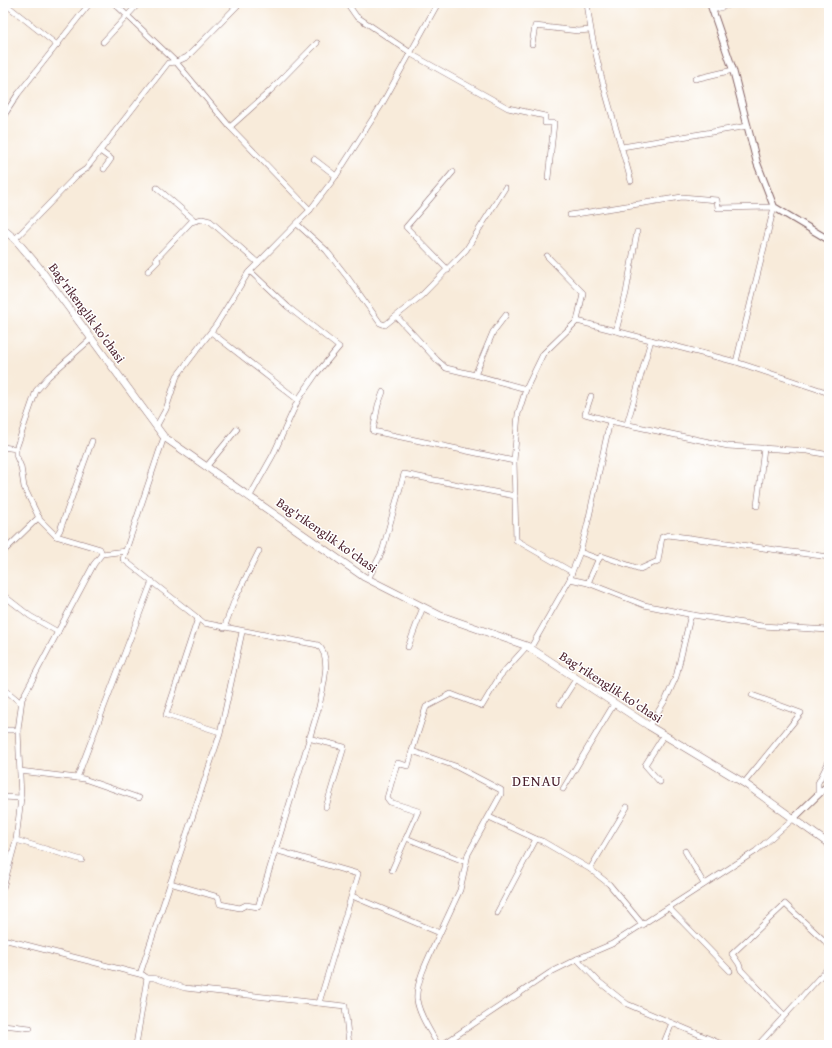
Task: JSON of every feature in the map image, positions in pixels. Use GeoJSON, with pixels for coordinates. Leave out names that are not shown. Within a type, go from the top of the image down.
{"type":"FeatureCollection","features":[{"type":"Feature","properties":{"kind":"main road","name":"Bag'rikenglik ko'chasi"},"geometry":{"type":"LineString","coordinates":[[3,230],[15,239],[38,266],[164,437],[368,579],[441,616],[529,648],[649,726],[744,783],[829,844]]}},
{"type":"Feature","properties":{"kind":"street"},"geometry":{"type":"LineString","coordinates":[[4,3],[57,45]]}},
{"type":"Feature","properties":{"kind":"street"},"geometry":{"type":"LineString","coordinates":[[3,117],[18,94],[90,3]]}},
{"type":"Feature","properties":{"kind":"street"},"geometry":{"type":"LineString","coordinates":[[114,3],[176,62],[230,127],[310,210]]}},
{"type":"Feature","properties":{"kind":"street"},"geometry":{"type":"LineString","coordinates":[[103,42],[139,3]]}},
{"type":"Feature","properties":{"kind":"street"},"geometry":{"type":"LineString","coordinates":[[15,239],[76,176],[86,169],[168,63],[176,62],[186,57],[240,3]]}},
{"type":"Feature","properties":{"kind":"street"},"geometry":{"type":"LineString","coordinates":[[347,3],[356,16],[411,53],[508,108],[545,116],[545,122],[554,123],[548,178]]}},
{"type":"Feature","properties":{"kind":"street"},"geometry":{"type":"LineString","coordinates":[[156,427],[166,409],[177,376],[211,332],[250,271],[310,210],[336,176],[382,104],[438,3]]}},
{"type":"Feature","properties":{"kind":"street"},"geometry":{"type":"LineString","coordinates":[[587,3],[590,30],[631,181]]}},
{"type":"Feature","properties":{"kind":"street"},"geometry":{"type":"LineString","coordinates":[[710,3],[733,70],[757,162],[774,207],[736,362]]}},
{"type":"Feature","properties":{"kind":"street"},"geometry":{"type":"LineString","coordinates":[[713,10],[736,3]]}},
{"type":"Feature","properties":{"kind":"street"},"geometry":{"type":"LineString","coordinates":[[532,44],[535,26],[578,32],[590,30]]}},
{"type":"Feature","properties":{"kind":"street"},"geometry":{"type":"LineString","coordinates":[[230,127],[269,92],[317,43]]}},
{"type":"Feature","properties":{"kind":"street"},"geometry":{"type":"LineString","coordinates":[[694,80],[733,70]]}},
{"type":"Feature","properties":{"kind":"street"},"geometry":{"type":"LineString","coordinates":[[622,147],[748,126]]}},
{"type":"Feature","properties":{"kind":"street"},"geometry":{"type":"LineString","coordinates":[[100,152],[111,159],[104,169]]}},
{"type":"Feature","properties":{"kind":"street"},"geometry":{"type":"LineString","coordinates":[[314,159],[336,176]]}},
{"type":"Feature","properties":{"kind":"street"},"geometry":{"type":"LineString","coordinates":[[448,270],[406,227],[453,172]]}},
{"type":"Feature","properties":{"kind":"street"},"geometry":{"type":"LineString","coordinates":[[157,188],[194,220],[210,221],[258,264]]}},
{"type":"Feature","properties":{"kind":"street"},"geometry":{"type":"LineString","coordinates":[[297,224],[326,250],[380,322],[385,325],[397,317],[448,270],[466,250],[505,188]]}},
{"type":"Feature","properties":{"kind":"street"},"geometry":{"type":"LineString","coordinates":[[570,216],[682,197],[717,200],[718,208],[774,207],[829,240]]}},
{"type":"Feature","properties":{"kind":"street"},"geometry":{"type":"LineString","coordinates":[[148,271],[158,261],[156,260],[194,220]]}},
{"type":"Feature","properties":{"kind":"street"},"geometry":{"type":"LineString","coordinates":[[616,331],[626,293],[637,232]]}},
{"type":"Feature","properties":{"kind":"street"},"geometry":{"type":"LineString","coordinates":[[547,256],[583,293],[577,321],[543,354],[526,389],[518,414],[514,462],[516,540],[572,572]]}},
{"type":"Feature","properties":{"kind":"street"},"geometry":{"type":"LineString","coordinates":[[250,271],[288,307],[339,347],[316,374],[298,400],[273,455],[250,496]]}},
{"type":"Feature","properties":{"kind":"street"},"geometry":{"type":"LineString","coordinates":[[475,375],[493,332],[506,315]]}},
{"type":"Feature","properties":{"kind":"street"},"geometry":{"type":"LineString","coordinates":[[397,317],[446,368],[526,389]]}},
{"type":"Feature","properties":{"kind":"street"},"geometry":{"type":"LineString","coordinates":[[577,321],[736,362],[829,393]]}},
{"type":"Feature","properties":{"kind":"street"},"geometry":{"type":"LineString","coordinates":[[211,332],[298,400]]}},
{"type":"Feature","properties":{"kind":"street"},"geometry":{"type":"LineString","coordinates":[[92,338],[48,377],[36,391],[16,449],[16,455],[21,467],[24,487],[39,518],[56,536],[100,549],[102,554]]}},
{"type":"Feature","properties":{"kind":"street"},"geometry":{"type":"LineString","coordinates":[[627,424],[651,340]]}},
{"type":"Feature","properties":{"kind":"street"},"geometry":{"type":"LineString","coordinates":[[384,392],[378,404],[373,431],[514,462]]}},
{"type":"Feature","properties":{"kind":"street"},"geometry":{"type":"LineString","coordinates":[[590,396],[586,414],[610,421],[728,446],[808,451],[829,456]]}},
{"type":"Feature","properties":{"kind":"street"},"geometry":{"type":"LineString","coordinates":[[392,870],[418,811],[390,802],[388,798],[397,763],[408,766],[426,707],[451,694],[482,706],[500,676],[529,648],[570,579],[580,552],[610,421]]}},
{"type":"Feature","properties":{"kind":"street"},"geometry":{"type":"LineString","coordinates":[[207,466],[237,429]]}},
{"type":"Feature","properties":{"kind":"street"},"geometry":{"type":"LineString","coordinates":[[164,437],[123,559],[204,623],[242,632],[318,645],[324,653],[325,679],[258,908],[246,905],[240,908],[220,904],[218,897],[170,883]]}},
{"type":"Feature","properties":{"kind":"street"},"geometry":{"type":"LineString","coordinates":[[56,536],[60,530],[92,441]]}},
{"type":"Feature","properties":{"kind":"street"},"geometry":{"type":"LineString","coordinates":[[3,447],[16,449]]}},
{"type":"Feature","properties":{"kind":"street"},"geometry":{"type":"LineString","coordinates":[[757,506],[764,448]]}},
{"type":"Feature","properties":{"kind":"street"},"geometry":{"type":"LineString","coordinates":[[368,579],[382,552],[404,474],[515,496]]}},
{"type":"Feature","properties":{"kind":"street"},"geometry":{"type":"LineString","coordinates":[[3,552],[39,518]]}},
{"type":"Feature","properties":{"kind":"street"},"geometry":{"type":"LineString","coordinates":[[588,583],[599,559],[602,556],[643,568],[658,561],[662,537],[668,535],[829,557]]}},
{"type":"Feature","properties":{"kind":"street"},"geometry":{"type":"LineString","coordinates":[[224,628],[235,599],[259,551]]}},
{"type":"Feature","properties":{"kind":"street"},"geometry":{"type":"LineString","coordinates":[[3,888],[16,840],[21,798],[18,730],[21,703],[94,564],[102,554],[126,552]]}},
{"type":"Feature","properties":{"kind":"street"},"geometry":{"type":"LineString","coordinates":[[580,552],[599,559]]}},
{"type":"Feature","properties":{"kind":"street"},"geometry":{"type":"LineString","coordinates":[[570,579],[588,583],[644,605],[692,615],[762,626],[829,630]]}},
{"type":"Feature","properties":{"kind":"street"},"geometry":{"type":"LineString","coordinates":[[77,778],[152,581]]}},
{"type":"Feature","properties":{"kind":"street"},"geometry":{"type":"LineString","coordinates":[[3,595],[30,616],[58,632]]}},
{"type":"Feature","properties":{"kind":"street"},"geometry":{"type":"LineString","coordinates":[[408,647],[423,607]]}},
{"type":"Feature","properties":{"kind":"street"},"geometry":{"type":"LineString","coordinates":[[649,726],[666,699],[676,677],[692,615]]}},
{"type":"Feature","properties":{"kind":"street"},"geometry":{"type":"LineString","coordinates":[[198,618],[166,715],[220,732]]}},
{"type":"Feature","properties":{"kind":"street"},"geometry":{"type":"LineString","coordinates":[[140,974],[220,732],[242,632]]}},
{"type":"Feature","properties":{"kind":"street"},"geometry":{"type":"LineString","coordinates":[[560,704],[576,679]]}},
{"type":"Feature","properties":{"kind":"street"},"geometry":{"type":"LineString","coordinates":[[3,688],[21,703]]}},
{"type":"Feature","properties":{"kind":"street"},"geometry":{"type":"LineString","coordinates":[[744,783],[801,713],[752,696]]}},
{"type":"Feature","properties":{"kind":"street"},"geometry":{"type":"LineString","coordinates":[[563,789],[614,704]]}},
{"type":"Feature","properties":{"kind":"street"},"geometry":{"type":"LineString","coordinates":[[3,730],[18,730]]}},
{"type":"Feature","properties":{"kind":"street"},"geometry":{"type":"LineString","coordinates":[[660,782],[645,765],[664,735]]}},
{"type":"Feature","properties":{"kind":"street"},"geometry":{"type":"LineString","coordinates":[[308,738],[344,747],[326,807]]}},
{"type":"Feature","properties":{"kind":"street"},"geometry":{"type":"LineString","coordinates":[[412,751],[455,766],[501,790],[501,794],[490,817],[468,854],[460,890],[421,979],[417,1000],[423,1017],[438,1045]]}},
{"type":"Feature","properties":{"kind":"street"},"geometry":{"type":"LineString","coordinates":[[818,795],[818,783],[829,761]]}},
{"type":"Feature","properties":{"kind":"street"},"geometry":{"type":"LineString","coordinates":[[20,771],[84,779],[139,798]]}},
{"type":"Feature","properties":{"kind":"street"},"geometry":{"type":"LineString","coordinates":[[442,1045],[551,972],[612,944],[756,851],[794,818],[829,784]]}},
{"type":"Feature","properties":{"kind":"street"},"geometry":{"type":"LineString","coordinates":[[3,797],[21,798]]}},
{"type":"Feature","properties":{"kind":"street"},"geometry":{"type":"LineString","coordinates":[[590,869],[627,807]]}},
{"type":"Feature","properties":{"kind":"street"},"geometry":{"type":"LineString","coordinates":[[490,817],[542,841],[590,869],[610,884],[643,924]]}},
{"type":"Feature","properties":{"kind":"street"},"geometry":{"type":"LineString","coordinates":[[406,838],[466,862]]}},
{"type":"Feature","properties":{"kind":"street"},"geometry":{"type":"LineString","coordinates":[[497,913],[536,839]]}},
{"type":"Feature","properties":{"kind":"street"},"geometry":{"type":"LineString","coordinates":[[16,840],[82,860]]}},
{"type":"Feature","properties":{"kind":"street"},"geometry":{"type":"LineString","coordinates":[[275,850],[358,874],[319,1003]]}},
{"type":"Feature","properties":{"kind":"street"},"geometry":{"type":"LineString","coordinates":[[685,851],[704,884]]}},
{"type":"Feature","properties":{"kind":"street"},"geometry":{"type":"LineString","coordinates":[[352,896],[440,933]]}},
{"type":"Feature","properties":{"kind":"street"},"geometry":{"type":"LineString","coordinates":[[784,1016],[741,970],[732,954],[785,904],[829,945]]}},
{"type":"Feature","properties":{"kind":"street"},"geometry":{"type":"LineString","coordinates":[[668,908],[730,971]]}},
{"type":"Feature","properties":{"kind":"street"},"geometry":{"type":"LineString","coordinates":[[3,939],[140,974],[147,978],[185,988],[345,1006],[350,1045]]}},
{"type":"Feature","properties":{"kind":"street"},"geometry":{"type":"LineString","coordinates":[[578,959],[598,981],[627,1004],[724,1045]]}},
{"type":"Feature","properties":{"kind":"street"},"geometry":{"type":"LineString","coordinates":[[758,1045],[829,967]]}},
{"type":"Feature","properties":{"kind":"street"},"geometry":{"type":"LineString","coordinates":[[136,1045],[147,978]]}},
{"type":"Feature","properties":{"kind":"street"},"geometry":{"type":"LineString","coordinates":[[663,1045],[672,1023]]}},
{"type":"Feature","properties":{"kind":"street"},"geometry":{"type":"LineString","coordinates":[[3,1025],[30,1028]]}},
{"type":"Feature","properties":{"kind":"street"},"geometry":{"type":"LineString","coordinates":[[453,1039],[460,1045]]}},
{"type":"Feature","properties":{"kind":"district","name":"DENAU"},"geometry":{"type":"Point","coordinates":[537,780]}}]}
